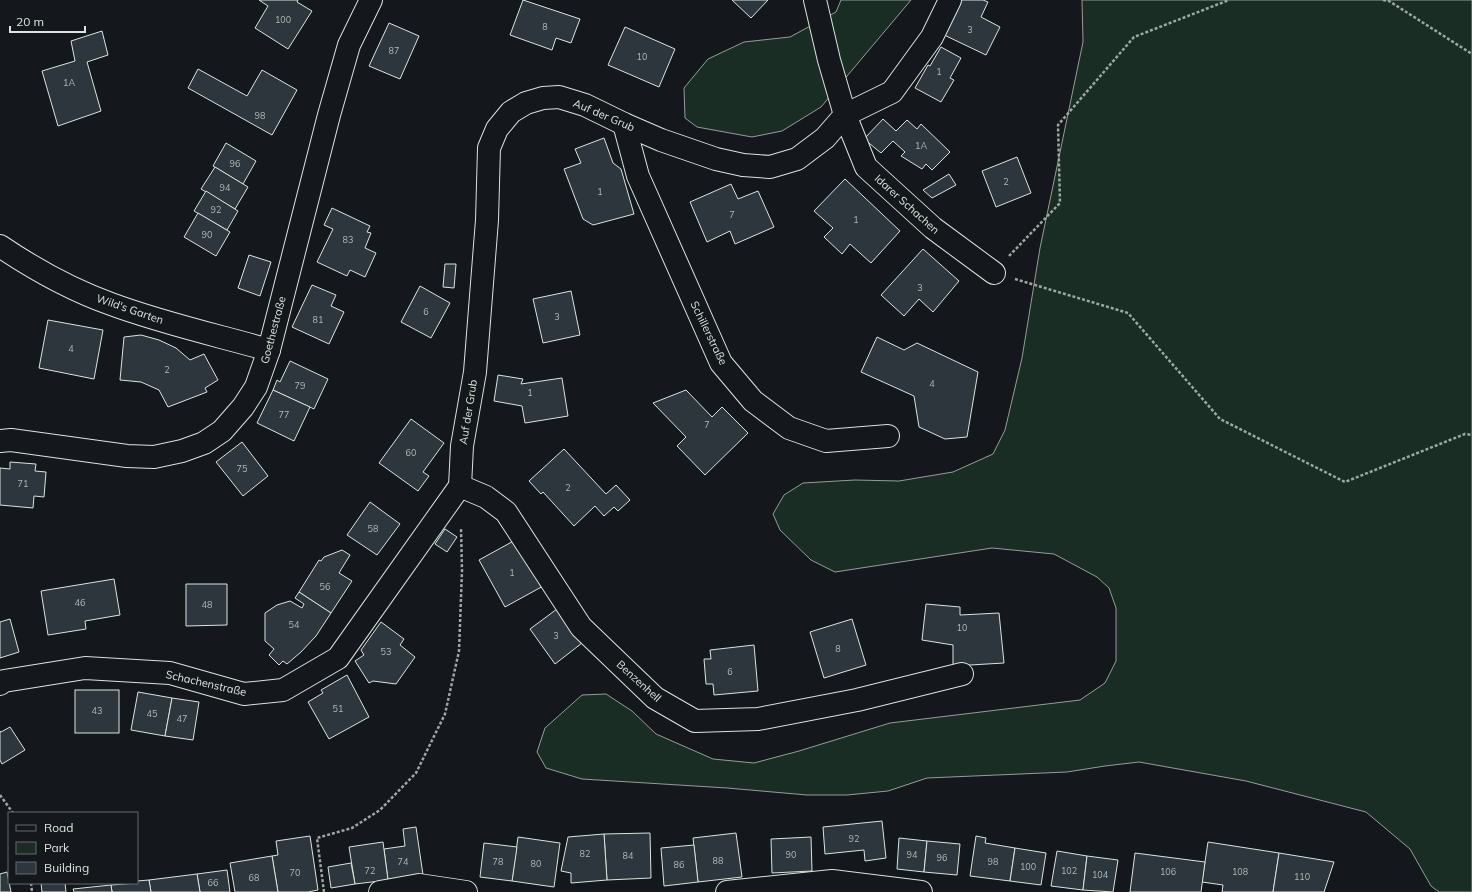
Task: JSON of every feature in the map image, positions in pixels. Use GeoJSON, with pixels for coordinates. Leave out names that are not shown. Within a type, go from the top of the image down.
{"type":"FeatureCollection","features":[{"type":"Feature","properties":{"kind":"street","name":"Goethestraße"},"geometry":{"type":"LineString","coordinates":[[0,441],[11,440],[127,456],[154,457],[182,451],[204,443],[222,431],[243,407],[256,387],[269,350],[329,115],[349,45],[371,0]]}},
{"type":"Feature","properties":{"kind":"street"},"geometry":{"type":"LineString","coordinates":[[815,0],[845,115],[892,92],[932,37],[950,0]]}},
{"type":"Feature","properties":{"kind":"street","name":"Auf der Grub"},"geometry":{"type":"LineString","coordinates":[[460,486],[462,446],[475,372],[487,220],[489,148],[497,129],[511,112],[526,103],[543,98],[559,97],[585,105],[661,140],[716,159],[743,165],[770,166],[797,159],[825,138],[845,115]]}},
{"type":"Feature","properties":{"kind":"street","name":"Idarer Schachen"},"geometry":{"type":"LineString","coordinates":[[845,115],[866,167],[933,228],[994,272]]}},
{"type":"Feature","properties":{"kind":"street","name":"Schillerstraße"},"geometry":{"type":"LineString","coordinates":[[624,124],[638,176],[721,363],[753,401],[789,428],[826,441],[888,436]]}},
{"type":"Feature","properties":{"kind":"street","name":"Wild's Garten"},"geometry":{"type":"LineString","coordinates":[[0,246],[49,276],[110,304],[269,350]]}},
{"type":"Feature","properties":{"kind":"street","name":"Benzenhell"},"geometry":{"type":"LineString","coordinates":[[460,486],[486,497],[506,512],[581,627],[655,698],[695,721],[758,719],[857,700],[962,674]]}},
{"type":"Feature","properties":{"kind":"street","name":"Schachenstraße"},"geometry":{"type":"LineString","coordinates":[[0,684],[4,681],[86,668],[170,674],[244,694],[283,690],[338,658],[460,486]]}},
{"type":"Feature","properties":{"kind":"street"},"geometry":{"type":"LineString","coordinates":[[727,892],[832,882],[921,892]]}},
{"type":"Feature","properties":{"kind":"street"},"geometry":{"type":"LineString","coordinates":[[380,892],[419,885],[466,892]]}},
{"type":"Feature","properties":{"kind":"path"},"geometry":{"type":"LineString","coordinates":[[1229,0],[1134,37],[1058,125],[1060,203],[994,272],[1128,313],[1220,419],[1345,482],[1465,434],[1472,435]]}},
{"type":"Feature","properties":{"kind":"path"},"geometry":{"type":"LineString","coordinates":[[1383,0],[1389,1],[1472,54]]}},
{"type":"Feature","properties":{"kind":"path"},"geometry":{"type":"LineString","coordinates":[[324,892],[317,838],[352,828],[380,810],[416,773],[445,714],[459,651],[462,571],[461,525]]}},
{"type":"Feature","properties":{"kind":"path"},"geometry":{"type":"LineString","coordinates":[[0,795],[12,812]]}},
{"type":"Feature","properties":{"kind":"green space"},"geometry":{"type":"Polygon","coordinates":[[[841,0],[911,0],[821,107],[782,131],[752,137],[697,127],[685,118],[684,88],[708,59],[744,42],[790,37],[836,12],[841,0]]]}},
{"type":"Feature","properties":{"kind":"green space"},"geometry":{"type":"Polygon","coordinates":[[[1082,0],[1472,0],[1472,892],[1439,892],[1431,886],[1410,849],[1366,812],[1246,781],[1139,762],[1067,772],[927,778],[888,791],[847,795],[807,795],[727,788],[582,779],[546,768],[537,752],[545,728],[582,695],[606,694],[632,711],[656,734],[713,759],[754,763],[890,723],[1080,700],[1105,683],[1116,661],[1116,608],[1109,588],[1097,577],[1054,554],[992,548],[835,572],[811,560],[780,530],[773,514],[784,495],[803,483],[855,480],[899,481],[953,472],[993,454],[1005,430],[1022,358],[1040,248],[1083,42],[1082,0]]]}},
{"type":"Feature","properties":{"kind":"building"},"geometry":{"type":"Polygon","coordinates":[[[259,0],[298,0],[297,2],[312,11],[288,49],[255,28],[268,6],[259,0]]]}},
{"type":"Feature","properties":{"kind":"building"},"geometry":{"type":"Polygon","coordinates":[[[523,0],[580,19],[571,43],[556,38],[552,50],[510,35],[523,0]]]}},
{"type":"Feature","properties":{"kind":"building"},"geometry":{"type":"Polygon","coordinates":[[[732,0],[768,0],[751,18],[732,0]]]}},
{"type":"Feature","properties":{"kind":"building"},"geometry":{"type":"Polygon","coordinates":[[[959,0],[983,0],[988,2],[981,17],[1000,27],[986,55],[940,33],[959,0]]]}},
{"type":"Feature","properties":{"kind":"building"},"geometry":{"type":"Polygon","coordinates":[[[389,23],[419,36],[400,79],[369,66],[389,23]]]}},
{"type":"Feature","properties":{"kind":"building"},"geometry":{"type":"Polygon","coordinates":[[[625,27],[675,49],[659,87],[608,65],[625,27]]]}},
{"type":"Feature","properties":{"kind":"building"},"geometry":{"type":"Polygon","coordinates":[[[102,31],[108,55],[87,62],[101,111],[58,126],[42,71],[75,61],[71,41],[102,31]]]}},
{"type":"Feature","properties":{"kind":"building"},"geometry":{"type":"Polygon","coordinates":[[[941,47],[961,58],[950,78],[954,80],[941,102],[915,88],[928,65],[930,66],[941,47]]]}},
{"type":"Feature","properties":{"kind":"building"},"geometry":{"type":"Polygon","coordinates":[[[198,69],[247,96],[262,70],[297,90],[272,135],[188,88],[198,69]]]}},
{"type":"Feature","properties":{"kind":"building"},"geometry":{"type":"Polygon","coordinates":[[[883,119],[896,131],[907,120],[917,129],[921,124],[950,152],[932,170],[926,164],[922,169],[901,156],[905,152],[893,141],[881,153],[864,139],[883,119]]]}},
{"type":"Feature","properties":{"kind":"building"},"geometry":{"type":"Polygon","coordinates":[[[604,138],[613,163],[621,169],[634,214],[593,225],[583,219],[564,169],[581,163],[575,149],[604,138]]]}},
{"type":"Feature","properties":{"kind":"building"},"geometry":{"type":"Polygon","coordinates":[[[226,143],[256,161],[243,184],[213,166],[226,143]]]}},
{"type":"Feature","properties":{"kind":"building"},"geometry":{"type":"Polygon","coordinates":[[[1017,157],[1031,193],[996,207],[982,171],[1017,157]]]}},
{"type":"Feature","properties":{"kind":"building"},"geometry":{"type":"Polygon","coordinates":[[[215,167],[248,187],[235,209],[201,189],[215,167]]]}},
{"type":"Feature","properties":{"kind":"building"},"geometry":{"type":"Polygon","coordinates":[[[949,174],[956,185],[932,198],[923,190],[949,174]]]}},
{"type":"Feature","properties":{"kind":"building"},"geometry":{"type":"Polygon","coordinates":[[[845,179],[900,231],[871,263],[850,244],[842,254],[824,237],[833,228],[814,211],[845,179]]]}},
{"type":"Feature","properties":{"kind":"building"},"geometry":{"type":"Polygon","coordinates":[[[731,184],[738,199],[758,191],[774,227],[735,244],[730,231],[707,242],[690,202],[731,184]]]}},
{"type":"Feature","properties":{"kind":"building"},"geometry":{"type":"Polygon","coordinates":[[[206,191],[238,211],[227,230],[194,211],[206,191]]]}},
{"type":"Feature","properties":{"kind":"building"},"geometry":{"type":"Polygon","coordinates":[[[332,208],[370,226],[367,232],[371,233],[365,248],[376,253],[365,277],[350,270],[347,276],[317,262],[333,229],[324,225],[332,208]]]}},
{"type":"Feature","properties":{"kind":"building"},"geometry":{"type":"Polygon","coordinates":[[[198,213],[230,232],[216,256],[184,237],[198,213]]]}},
{"type":"Feature","properties":{"kind":"building"},"geometry":{"type":"Polygon","coordinates":[[[923,249],[959,281],[933,312],[919,299],[904,316],[881,295],[923,249]]]}},
{"type":"Feature","properties":{"kind":"building"},"geometry":{"type":"Polygon","coordinates":[[[249,255],[271,262],[260,296],[238,288],[249,255]]]}},
{"type":"Feature","properties":{"kind":"building"},"geometry":{"type":"Polygon","coordinates":[[[445,264],[456,264],[454,288],[443,287],[445,264]]]}},
{"type":"Feature","properties":{"kind":"building"},"geometry":{"type":"Polygon","coordinates":[[[312,285],[336,295],[331,306],[344,312],[329,344],[292,327],[312,285]]]}},
{"type":"Feature","properties":{"kind":"building"},"geometry":{"type":"Polygon","coordinates":[[[420,286],[450,303],[431,338],[401,322],[420,286]]]}},
{"type":"Feature","properties":{"kind":"building"},"geometry":{"type":"Polygon","coordinates":[[[571,291],[580,335],[543,343],[533,299],[571,291]]]}},
{"type":"Feature","properties":{"kind":"building"},"geometry":{"type":"Polygon","coordinates":[[[48,320],[103,330],[94,379],[39,368],[48,320]]]}},
{"type":"Feature","properties":{"kind":"building"},"geometry":{"type":"Polygon","coordinates":[[[141,335],[159,340],[176,348],[190,360],[204,354],[218,380],[205,388],[207,392],[168,407],[159,390],[141,382],[120,380],[124,337],[141,335]]]}},
{"type":"Feature","properties":{"kind":"building"},"geometry":{"type":"Polygon","coordinates":[[[877,337],[904,350],[917,343],[978,372],[967,437],[945,439],[919,427],[914,396],[861,372],[877,337]]]}},
{"type":"Feature","properties":{"kind":"building"},"geometry":{"type":"Polygon","coordinates":[[[290,361],[328,379],[314,409],[273,390],[277,380],[280,382],[290,361]]]}},
{"type":"Feature","properties":{"kind":"building"},"geometry":{"type":"Polygon","coordinates":[[[498,375],[523,379],[521,384],[562,378],[568,416],[525,423],[522,406],[494,401],[498,375]]]}},
{"type":"Feature","properties":{"kind":"building"},"geometry":{"type":"Polygon","coordinates":[[[273,390],[310,407],[294,441],[257,423],[273,390]]]}},
{"type":"Feature","properties":{"kind":"building"},"geometry":{"type":"Polygon","coordinates":[[[686,390],[712,417],[722,407],[748,433],[705,475],[677,446],[686,437],[653,403],[686,390]]]}},
{"type":"Feature","properties":{"kind":"building"},"geometry":{"type":"Polygon","coordinates":[[[411,419],[444,443],[423,472],[429,476],[418,491],[379,463],[411,419]]]}},
{"type":"Feature","properties":{"kind":"building"},"geometry":{"type":"Polygon","coordinates":[[[242,442],[268,476],[243,496],[216,462],[242,442]]]}},
{"type":"Feature","properties":{"kind":"building"},"geometry":{"type":"Polygon","coordinates":[[[564,449],[606,494],[616,485],[630,500],[618,511],[614,507],[604,516],[595,506],[574,526],[543,492],[541,494],[529,481],[564,449]]]}},
{"type":"Feature","properties":{"kind":"building"},"geometry":{"type":"Polygon","coordinates":[[[10,462],[36,464],[35,471],[46,472],[44,497],[34,496],[33,508],[0,505],[0,468],[10,469],[10,462]]]}},
{"type":"Feature","properties":{"kind":"building"},"geometry":{"type":"Polygon","coordinates":[[[370,502],[400,524],[377,555],[347,535],[370,502]]]}},
{"type":"Feature","properties":{"kind":"building"},"geometry":{"type":"Polygon","coordinates":[[[445,529],[457,537],[447,552],[435,544],[445,529]]]}},
{"type":"Feature","properties":{"kind":"building"},"geometry":{"type":"Polygon","coordinates":[[[519,538],[545,585],[505,607],[479,560],[519,538]]]}},
{"type":"Feature","properties":{"kind":"building"},"geometry":{"type":"Polygon","coordinates":[[[342,550],[350,555],[339,573],[352,581],[331,613],[299,592],[319,560],[321,561],[324,557],[342,550]]]}},
{"type":"Feature","properties":{"kind":"building"},"geometry":{"type":"Polygon","coordinates":[[[114,579],[120,615],[85,621],[86,629],[48,635],[41,591],[114,579]]]}},
{"type":"Feature","properties":{"kind":"building"},"geometry":{"type":"Polygon","coordinates":[[[186,584],[227,584],[227,625],[186,626],[186,584]]]}},
{"type":"Feature","properties":{"kind":"building"},"geometry":{"type":"Polygon","coordinates":[[[299,592],[331,613],[316,636],[301,652],[287,664],[283,661],[279,665],[269,655],[274,649],[265,641],[265,613],[277,605],[290,601],[302,608],[304,604],[295,598],[299,592]]]}},
{"type":"Feature","properties":{"kind":"building"},"geometry":{"type":"Polygon","coordinates":[[[926,604],[960,607],[960,615],[999,613],[1004,663],[953,666],[953,645],[922,640],[926,604]]]}},
{"type":"Feature","properties":{"kind":"building"},"geometry":{"type":"Polygon","coordinates":[[[557,609],[582,643],[555,664],[530,629],[557,609]]]}},
{"type":"Feature","properties":{"kind":"building"},"geometry":{"type":"Polygon","coordinates":[[[10,619],[19,652],[0,658],[0,622],[10,619]]]}},
{"type":"Feature","properties":{"kind":"building"},"geometry":{"type":"Polygon","coordinates":[[[852,619],[866,665],[824,678],[810,632],[852,619]]]}},
{"type":"Feature","properties":{"kind":"building"},"geometry":{"type":"Polygon","coordinates":[[[381,622],[404,639],[400,645],[415,657],[396,684],[373,681],[369,683],[355,661],[364,655],[361,650],[381,622]]]}},
{"type":"Feature","properties":{"kind":"building"},"geometry":{"type":"Polygon","coordinates":[[[754,645],[758,691],[714,695],[713,684],[706,684],[704,659],[711,659],[710,650],[754,645]]]}},
{"type":"Feature","properties":{"kind":"building"},"geometry":{"type":"Polygon","coordinates":[[[347,675],[369,717],[329,739],[308,702],[323,693],[321,690],[347,675]]]}},
{"type":"Feature","properties":{"kind":"building"},"geometry":{"type":"Polygon","coordinates":[[[75,690],[119,690],[119,733],[75,733],[75,690]]]}},
{"type":"Feature","properties":{"kind":"building"},"geometry":{"type":"Polygon","coordinates":[[[138,692],[172,698],[165,736],[131,730],[138,692]]]}},
{"type":"Feature","properties":{"kind":"building"},"geometry":{"type":"Polygon","coordinates":[[[172,698],[199,702],[193,740],[165,736],[172,698]]]}},
{"type":"Feature","properties":{"kind":"building"},"geometry":{"type":"Polygon","coordinates":[[[10,727],[25,750],[2,764],[0,760],[0,731],[1,732],[10,727]]]}},
{"type":"Feature","properties":{"kind":"building"},"geometry":{"type":"Polygon","coordinates":[[[882,821],[886,858],[865,861],[864,850],[825,854],[823,827],[882,821]]]}},
{"type":"Feature","properties":{"kind":"building"},"geometry":{"type":"Polygon","coordinates":[[[416,827],[423,875],[388,880],[384,849],[405,846],[403,829],[416,827]]]}},
{"type":"Feature","properties":{"kind":"building"},"geometry":{"type":"Polygon","coordinates":[[[650,833],[651,878],[607,880],[604,834],[650,833]]]}},
{"type":"Feature","properties":{"kind":"building"},"geometry":{"type":"Polygon","coordinates":[[[736,833],[742,877],[698,882],[693,838],[736,833]]]}},
{"type":"Feature","properties":{"kind":"building"},"geometry":{"type":"Polygon","coordinates":[[[604,834],[607,880],[571,883],[571,873],[561,871],[568,837],[604,834]]]}},
{"type":"Feature","properties":{"kind":"building"},"geometry":{"type":"Polygon","coordinates":[[[310,836],[318,890],[308,892],[278,892],[272,856],[278,855],[276,841],[310,836]]]}},
{"type":"Feature","properties":{"kind":"building"},"geometry":{"type":"Polygon","coordinates":[[[976,836],[986,838],[985,843],[1015,848],[1010,881],[970,876],[976,836]]]}},
{"type":"Feature","properties":{"kind":"building"},"geometry":{"type":"Polygon","coordinates":[[[518,837],[560,843],[554,887],[512,881],[518,837]]]}},
{"type":"Feature","properties":{"kind":"building"},"geometry":{"type":"Polygon","coordinates":[[[811,837],[812,871],[772,873],[771,839],[811,837]]]}},
{"type":"Feature","properties":{"kind":"building"},"geometry":{"type":"Polygon","coordinates":[[[899,838],[927,841],[924,872],[897,869],[899,838]]]}},
{"type":"Feature","properties":{"kind":"building"},"geometry":{"type":"Polygon","coordinates":[[[927,841],[960,844],[957,875],[924,872],[927,841]]]}},
{"type":"Feature","properties":{"kind":"building"},"geometry":{"type":"Polygon","coordinates":[[[383,842],[388,880],[355,884],[349,847],[383,842]]]}},
{"type":"Feature","properties":{"kind":"building"},"geometry":{"type":"Polygon","coordinates":[[[1208,842],[1279,853],[1273,892],[1222,892],[1223,885],[1202,882],[1208,842]]]}},
{"type":"Feature","properties":{"kind":"building"},"geometry":{"type":"Polygon","coordinates":[[[484,843],[517,847],[512,881],[480,877],[484,843]]]}},
{"type":"Feature","properties":{"kind":"building"},"geometry":{"type":"Polygon","coordinates":[[[694,845],[698,882],[664,886],[661,848],[694,845]]]}},
{"type":"Feature","properties":{"kind":"building"},"geometry":{"type":"Polygon","coordinates":[[[1015,848],[1046,853],[1041,885],[1010,881],[1015,848]]]}},
{"type":"Feature","properties":{"kind":"building"},"geometry":{"type":"Polygon","coordinates":[[[1057,851],[1087,856],[1083,890],[1051,886],[1057,851]]]}},
{"type":"Feature","properties":{"kind":"building"},"geometry":{"type":"Polygon","coordinates":[[[1135,853],[1205,862],[1201,892],[1130,892],[1135,853]]]}},
{"type":"Feature","properties":{"kind":"building"},"geometry":{"type":"Polygon","coordinates":[[[1279,853],[1334,862],[1324,892],[1273,892],[1279,853]]]}},
{"type":"Feature","properties":{"kind":"building"},"geometry":{"type":"Polygon","coordinates":[[[272,856],[278,892],[235,892],[230,863],[272,856]]]}},
{"type":"Feature","properties":{"kind":"building"},"geometry":{"type":"Polygon","coordinates":[[[1087,856],[1118,860],[1113,892],[1083,890],[1087,856]]]}},
{"type":"Feature","properties":{"kind":"building"},"geometry":{"type":"Polygon","coordinates":[[[351,863],[355,884],[331,888],[328,867],[351,863]]]}},
{"type":"Feature","properties":{"kind":"building"},"geometry":{"type":"Polygon","coordinates":[[[227,870],[230,892],[200,892],[197,874],[227,870]]]}},
{"type":"Feature","properties":{"kind":"building"},"geometry":{"type":"Polygon","coordinates":[[[7,872],[8,884],[9,884],[11,892],[0,892],[0,874],[7,872]]]}},
{"type":"Feature","properties":{"kind":"building"},"geometry":{"type":"Polygon","coordinates":[[[197,874],[200,892],[151,892],[149,880],[197,874]]]}},
{"type":"Feature","properties":{"kind":"building"},"geometry":{"type":"Polygon","coordinates":[[[149,880],[151,892],[112,892],[111,885],[138,884],[138,881],[149,880]]]}},
{"type":"Feature","properties":{"kind":"building"},"geometry":{"type":"Polygon","coordinates":[[[41,884],[65,884],[66,892],[42,892],[41,884]]]}},
{"type":"Feature","properties":{"kind":"building"},"geometry":{"type":"Polygon","coordinates":[[[111,885],[112,892],[74,892],[73,889],[111,885]]]}}]}
